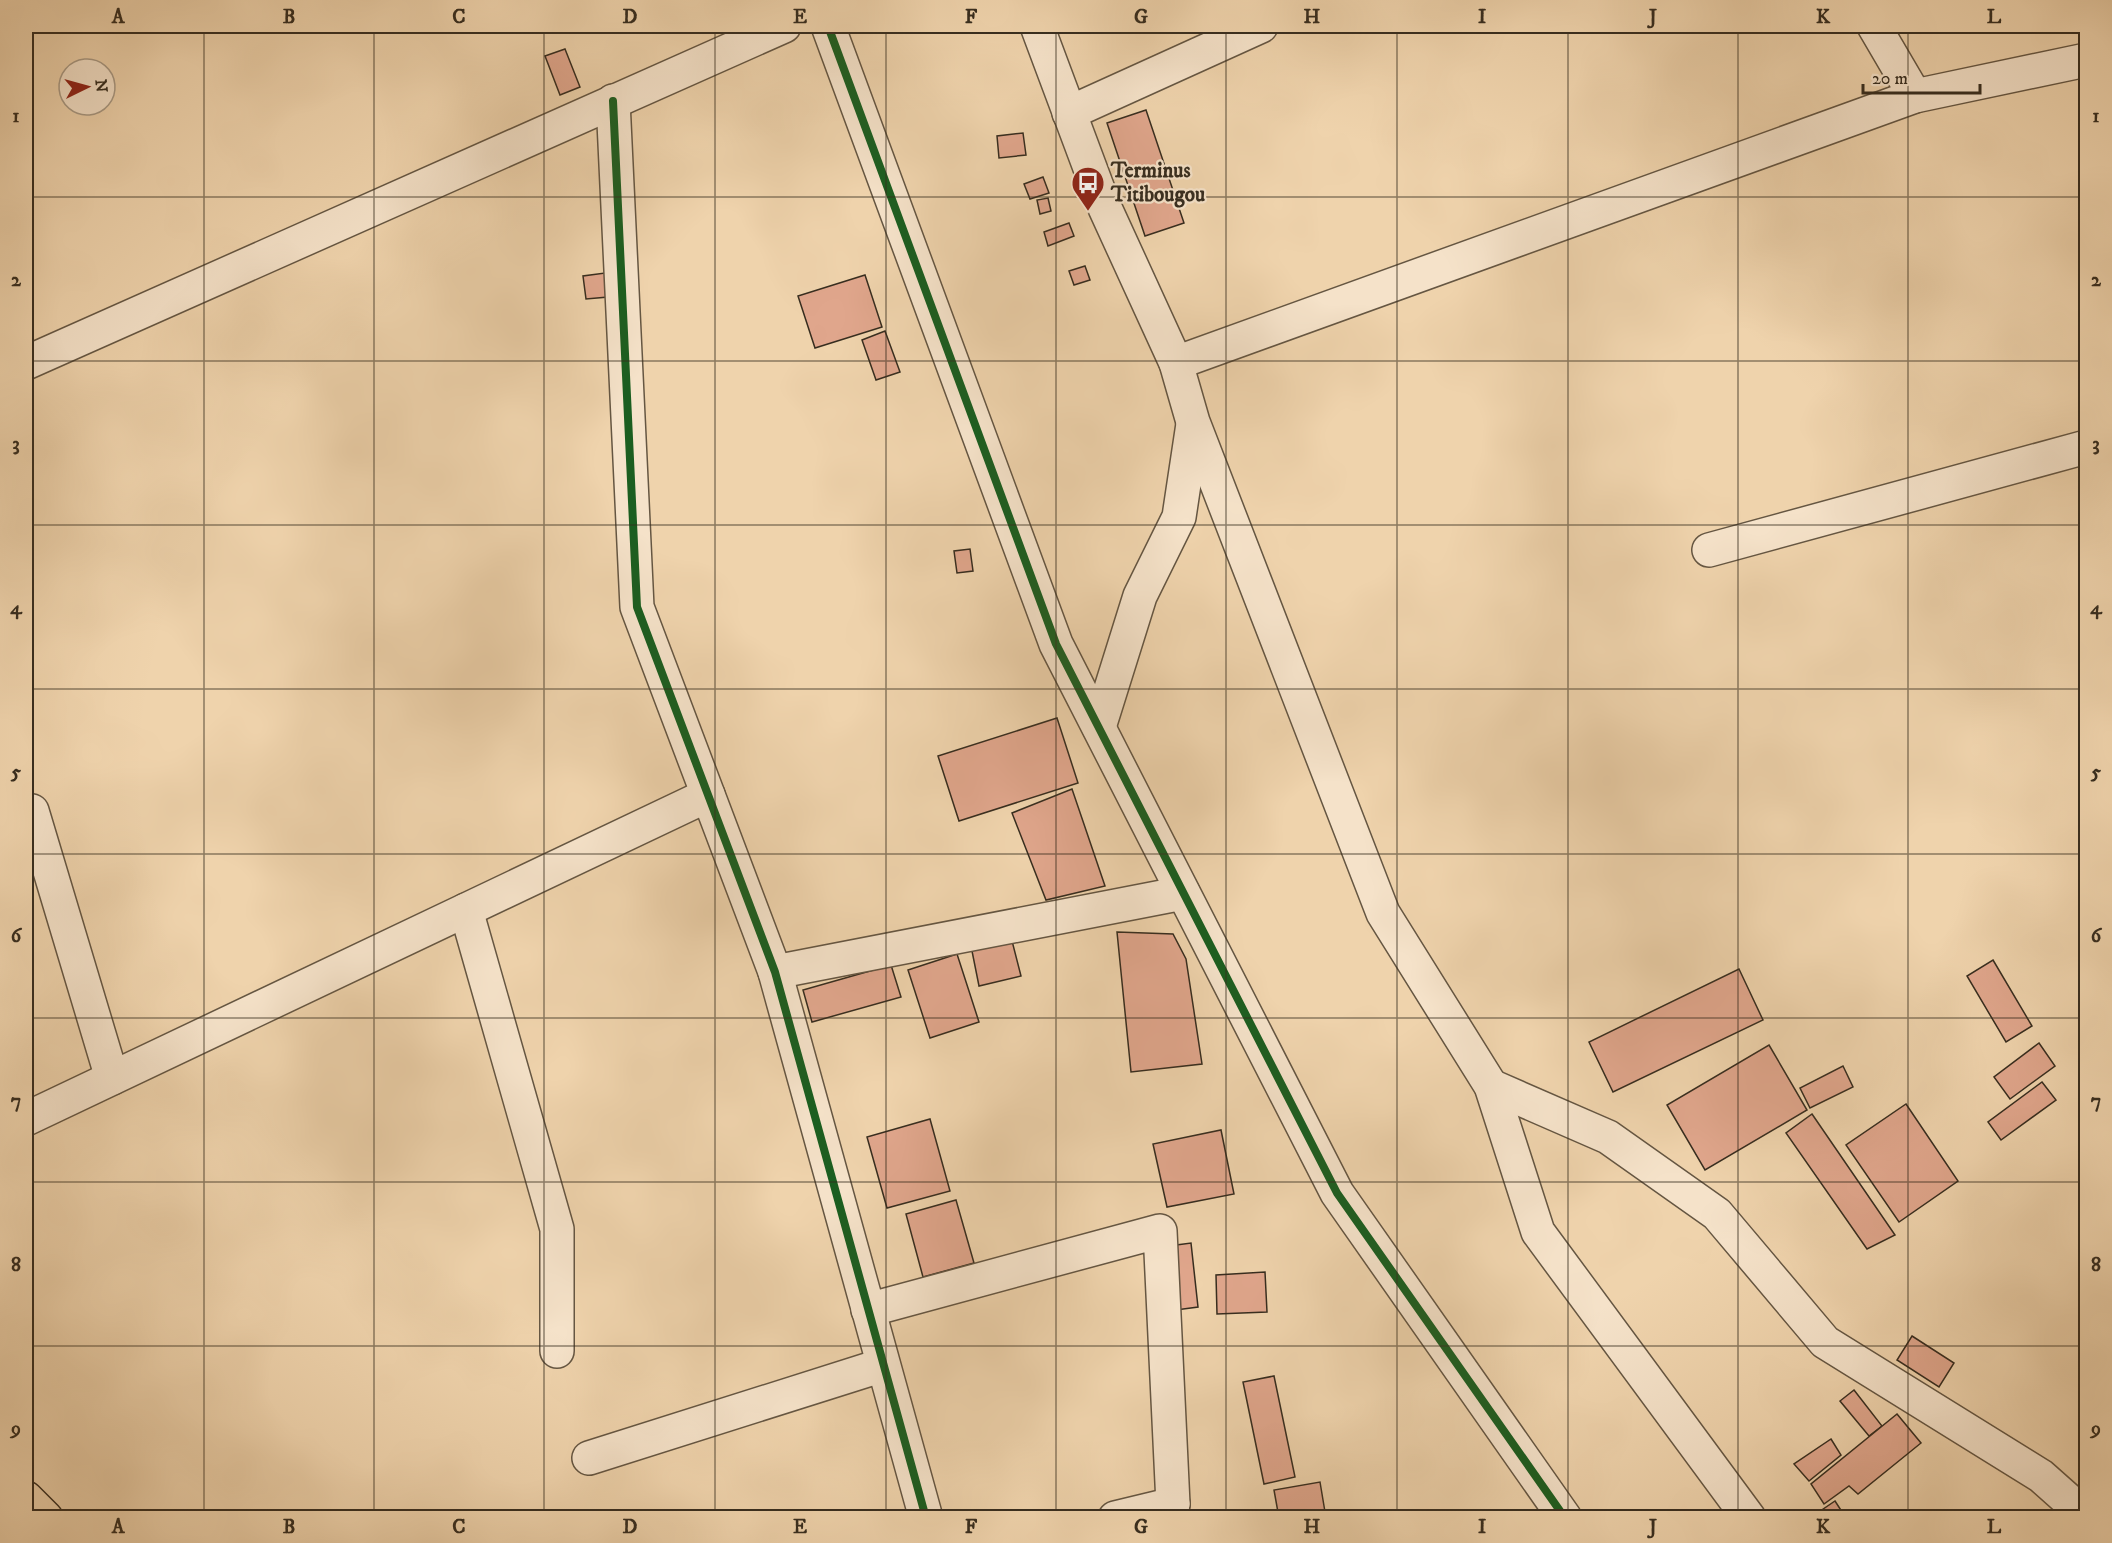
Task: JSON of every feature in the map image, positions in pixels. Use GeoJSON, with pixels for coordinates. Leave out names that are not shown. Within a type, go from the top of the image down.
{"type":"FeatureCollection","features":[{"type":"Feature","properties":{"kind":"main road"},"geometry":{"type":"LineString","coordinates":[[26,1498],[46,1518]]}},
{"type":"Feature","properties":{"kind":"street"},"geometry":{"type":"LineString","coordinates":[[26,363],[784,26]]}},
{"type":"Feature","properties":{"kind":"street"},"geometry":{"type":"LineString","coordinates":[[828,26],[1056,644],[1337,1192],[1565,1518]]}},
{"type":"Feature","properties":{"kind":"street"},"geometry":{"type":"LineString","coordinates":[[1037,26],[1105,208],[1176,363],[1193,422],[1383,913],[1491,1086],[1538,1232],[1749,1518]]}},
{"type":"Feature","properties":{"kind":"street"},"geometry":{"type":"LineString","coordinates":[[1069,113],[1261,26]]}},
{"type":"Feature","properties":{"kind":"street"},"geometry":{"type":"LineString","coordinates":[[1874,26],[1915,96]]}},
{"type":"Feature","properties":{"kind":"street"},"geometry":{"type":"LineString","coordinates":[[1176,363],[1915,96],[2086,60]]}},
{"type":"Feature","properties":{"kind":"street"},"geometry":{"type":"LineString","coordinates":[[613,101],[637,607],[775,972],[926,1518]]}},
{"type":"Feature","properties":{"kind":"street"},"geometry":{"type":"LineString","coordinates":[[1099,727],[1140,596],[1179,517],[1193,422]]}},
{"type":"Feature","properties":{"kind":"street"},"geometry":{"type":"LineString","coordinates":[[1708,550],[2086,447]]}},
{"type":"Feature","properties":{"kind":"street"},"geometry":{"type":"LineString","coordinates":[[26,1119],[708,795]]}},
{"type":"Feature","properties":{"kind":"street"},"geometry":{"type":"LineString","coordinates":[[32,811],[112,1078]]}},
{"type":"Feature","properties":{"kind":"street"},"geometry":{"type":"LineString","coordinates":[[775,972],[1183,893]]}},
{"type":"Feature","properties":{"kind":"street"},"geometry":{"type":"LineString","coordinates":[[466,910],[557,1229],[557,1351]]}},
{"type":"Feature","properties":{"kind":"street"},"geometry":{"type":"LineString","coordinates":[[1491,1086],[1608,1137],[1717,1214],[1826,1342],[2041,1476],[2086,1516]]}},
{"type":"Feature","properties":{"kind":"street"},"geometry":{"type":"LineString","coordinates":[[868,1310],[1160,1231],[1169,1511],[1115,1518]]}},
{"type":"Feature","properties":{"kind":"street"},"geometry":{"type":"LineString","coordinates":[[589,1458],[883,1365]]}},
{"type":"Feature","properties":{"kind":"building"},"geometry":{"type":"Polygon","coordinates":[[[565,49],[580,87],[560,95],[545,56],[565,49]]]}},
{"type":"Feature","properties":{"kind":"building"},"geometry":{"type":"Polygon","coordinates":[[[1146,110],[1184,223],[1145,236],[1107,123],[1146,110]]]}},
{"type":"Feature","properties":{"kind":"building"},"geometry":{"type":"Polygon","coordinates":[[[1023,133],[1026,155],[999,158],[997,136],[1023,133]]]}},
{"type":"Feature","properties":{"kind":"building"},"geometry":{"type":"Polygon","coordinates":[[[1043,177],[1049,193],[1030,199],[1024,184],[1043,177]]]}},
{"type":"Feature","properties":{"kind":"building"},"geometry":{"type":"Polygon","coordinates":[[[1048,198],[1051,211],[1040,214],[1037,200],[1048,198]]]}},
{"type":"Feature","properties":{"kind":"building"},"geometry":{"type":"Polygon","coordinates":[[[1069,223],[1074,236],[1048,246],[1044,232],[1069,223]]]}},
{"type":"Feature","properties":{"kind":"building"},"geometry":{"type":"Polygon","coordinates":[[[1085,266],[1090,280],[1074,285],[1069,271],[1085,266]]]}},
{"type":"Feature","properties":{"kind":"building"},"geometry":{"type":"Polygon","coordinates":[[[605,273],[608,297],[586,299],[583,276],[605,273]]]}},
{"type":"Feature","properties":{"kind":"building"},"geometry":{"type":"Polygon","coordinates":[[[865,275],[882,327],[815,348],[798,296],[865,275]]]}},
{"type":"Feature","properties":{"kind":"building"},"geometry":{"type":"Polygon","coordinates":[[[885,331],[900,372],[876,380],[862,340],[885,331]]]}},
{"type":"Feature","properties":{"kind":"building"},"geometry":{"type":"Polygon","coordinates":[[[970,549],[973,571],[957,573],[954,551],[970,549]]]}},
{"type":"Feature","properties":{"kind":"building"},"geometry":{"type":"Polygon","coordinates":[[[1057,718],[1078,783],[959,821],[938,756],[1057,718]]]}},
{"type":"Feature","properties":{"kind":"building"},"geometry":{"type":"Polygon","coordinates":[[[1072,789],[1105,886],[1046,900],[1012,813],[1072,789]]]}},
{"type":"Feature","properties":{"kind":"building"},"geometry":{"type":"Polygon","coordinates":[[[1117,932],[1173,934],[1186,959],[1202,1064],[1131,1072],[1117,932]]]}},
{"type":"Feature","properties":{"kind":"building"},"geometry":{"type":"Polygon","coordinates":[[[1011,937],[1021,976],[979,986],[971,946],[1011,937]]]}},
{"type":"Feature","properties":{"kind":"building"},"geometry":{"type":"Polygon","coordinates":[[[957,954],[979,1022],[930,1038],[908,970],[957,954]]]}},
{"type":"Feature","properties":{"kind":"building"},"geometry":{"type":"Polygon","coordinates":[[[1993,960],[2032,1026],[2006,1042],[1967,976],[1993,960]]]}},
{"type":"Feature","properties":{"kind":"building"},"geometry":{"type":"Polygon","coordinates":[[[891,965],[901,997],[812,1022],[803,990],[891,965]]]}},
{"type":"Feature","properties":{"kind":"building"},"geometry":{"type":"Polygon","coordinates":[[[1739,969],[1763,1020],[1613,1092],[1589,1042],[1739,969]]]}},
{"type":"Feature","properties":{"kind":"building"},"geometry":{"type":"Polygon","coordinates":[[[2039,1043],[2055,1066],[2010,1099],[1994,1077],[2039,1043]]]}},
{"type":"Feature","properties":{"kind":"building"},"geometry":{"type":"Polygon","coordinates":[[[1769,1045],[1807,1110],[1705,1170],[1667,1105],[1769,1045]]]}},
{"type":"Feature","properties":{"kind":"building"},"geometry":{"type":"Polygon","coordinates":[[[1843,1066],[1853,1087],[1810,1108],[1800,1088],[1843,1066]]]}},
{"type":"Feature","properties":{"kind":"building"},"geometry":{"type":"Polygon","coordinates":[[[2042,1082],[2056,1100],[2001,1140],[1988,1122],[2042,1082]]]}},
{"type":"Feature","properties":{"kind":"building"},"geometry":{"type":"Polygon","coordinates":[[[1906,1104],[1958,1181],[1899,1222],[1846,1145],[1906,1104]]]}},
{"type":"Feature","properties":{"kind":"building"},"geometry":{"type":"Polygon","coordinates":[[[1812,1114],[1895,1235],[1867,1249],[1786,1133],[1812,1114]]]}},
{"type":"Feature","properties":{"kind":"building"},"geometry":{"type":"Polygon","coordinates":[[[930,1119],[950,1191],[887,1208],[867,1137],[930,1119]]]}},
{"type":"Feature","properties":{"kind":"building"},"geometry":{"type":"Polygon","coordinates":[[[1221,1130],[1234,1194],[1167,1207],[1153,1144],[1221,1130]]]}},
{"type":"Feature","properties":{"kind":"building"},"geometry":{"type":"Polygon","coordinates":[[[956,1200],[974,1263],[923,1277],[906,1214],[956,1200]]]}},
{"type":"Feature","properties":{"kind":"building"},"geometry":{"type":"Polygon","coordinates":[[[1191,1243],[1198,1307],[1176,1310],[1169,1246],[1191,1243]]]}},
{"type":"Feature","properties":{"kind":"building"},"geometry":{"type":"Polygon","coordinates":[[[1265,1272],[1267,1312],[1217,1314],[1216,1275],[1265,1272]]]}},
{"type":"Feature","properties":{"kind":"building"},"geometry":{"type":"Polygon","coordinates":[[[1912,1336],[1954,1363],[1939,1387],[1897,1360],[1912,1336]]]}},
{"type":"Feature","properties":{"kind":"building"},"geometry":{"type":"Polygon","coordinates":[[[1274,1376],[1295,1477],[1264,1484],[1243,1382],[1274,1376]]]}},
{"type":"Feature","properties":{"kind":"building"},"geometry":{"type":"Polygon","coordinates":[[[1854,1390],[1882,1426],[1869,1436],[1840,1401],[1854,1390]]]}},
{"type":"Feature","properties":{"kind":"building"},"geometry":{"type":"Polygon","coordinates":[[[1897,1414],[1921,1443],[1858,1494],[1849,1486],[1824,1504],[1811,1484],[1897,1414]]]}},
{"type":"Feature","properties":{"kind":"building"},"geometry":{"type":"Polygon","coordinates":[[[1831,1439],[1841,1455],[1809,1481],[1794,1464],[1831,1439]]]}},
{"type":"Feature","properties":{"kind":"building"},"geometry":{"type":"Polygon","coordinates":[[[1320,1482],[1326,1518],[1279,1518],[1274,1490],[1320,1482]]]}},
{"type":"Feature","properties":{"kind":"building"},"geometry":{"type":"Polygon","coordinates":[[[1835,1501],[1846,1518],[1810,1518],[1835,1501]]]}},
{"type":"Feature","properties":{"kind":"cycle path"},"geometry":{"type":"LineString","coordinates":[[828,26],[1056,644],[1337,1193],[1565,1518]]}},
{"type":"Feature","properties":{"kind":"cycle path"},"geometry":{"type":"LineString","coordinates":[[613,101],[637,607],[775,972],[926,1518]]}},
{"type":"Feature","properties":{"kind":"place","name":"Terminus Titibougou"},"geometry":{"type":"Point","coordinates":[1088,212]}}]}
